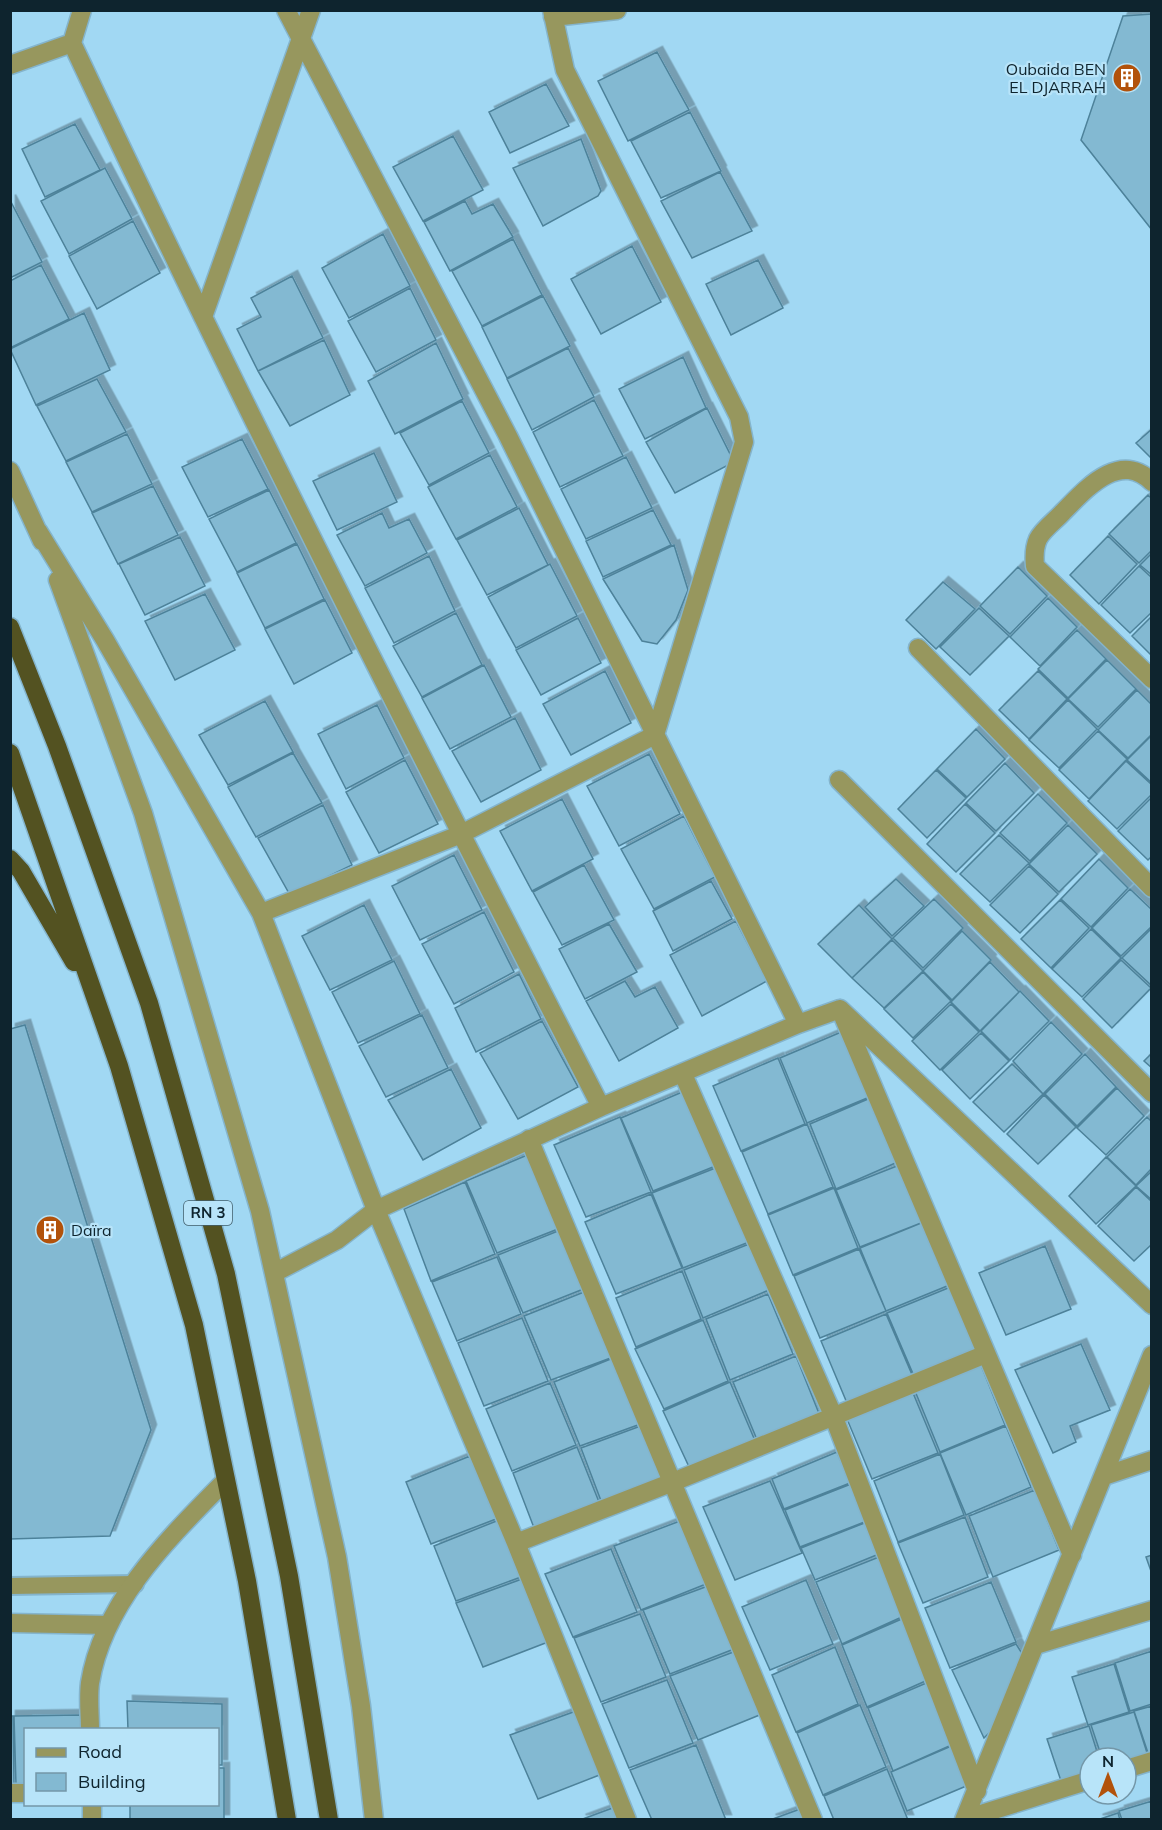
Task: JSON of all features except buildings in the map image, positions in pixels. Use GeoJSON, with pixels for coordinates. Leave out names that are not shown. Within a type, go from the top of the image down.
{"type":"FeatureCollection","features":[{"type":"Feature","properties":{"kind":"highway","name":"RN 3"},"geometry":{"type":"LineString","coordinates":[[10,627],[57,746],[149,1003],[226,1274],[289,1576],[329,1820]]}},
{"type":"Feature","properties":{"kind":"highway","name":"RN 3"},"geometry":{"type":"LineString","coordinates":[[10,753],[119,1066],[194,1325],[247,1581],[287,1820]]}},
{"type":"Feature","properties":{"kind":"highway"},"geometry":{"type":"LineString","coordinates":[[10,859],[21,871],[94,997]]}},
{"type":"Feature","properties":{"kind":"street"},"geometry":{"type":"LineString","coordinates":[[82,10],[72,43],[203,317],[459,835],[601,1107]]}},
{"type":"Feature","properties":{"kind":"street"},"geometry":{"type":"LineString","coordinates":[[286,10],[508,436],[798,1024]]}},
{"type":"Feature","properties":{"kind":"street"},"geometry":{"type":"LineString","coordinates":[[203,317],[311,10]]}},
{"type":"Feature","properties":{"kind":"street"},"geometry":{"type":"LineString","coordinates":[[261,913],[459,835],[655,735],[744,442],[739,417],[565,70],[552,14],[617,10]]}},
{"type":"Feature","properties":{"kind":"street"},"geometry":{"type":"LineString","coordinates":[[10,65],[72,43]]}},
{"type":"Feature","properties":{"kind":"street"},"geometry":{"type":"LineString","coordinates":[[1152,482],[1132,469],[1096,479],[1038,537],[1034,552],[1035,566],[1152,679]]}},
{"type":"Feature","properties":{"kind":"street"},"geometry":{"type":"LineString","coordinates":[[10,471],[38,531],[76,627],[143,813],[260,1211],[337,1557],[361,1706],[374,1820]]}},
{"type":"Feature","properties":{"kind":"street"},"geometry":{"type":"LineString","coordinates":[[38,531],[105,640],[261,913],[375,1210],[516,1543],[627,1820]]}},
{"type":"Feature","properties":{"kind":"street"},"geometry":{"type":"LineString","coordinates":[[918,648],[1152,888]]}},
{"type":"Feature","properties":{"kind":"street"},"geometry":{"type":"LineString","coordinates":[[839,780],[1152,1093]]}},
{"type":"Feature","properties":{"kind":"street"},"geometry":{"type":"LineString","coordinates":[[274,1273],[337,1240],[375,1210],[601,1107],[684,1074],[798,1024],[840,1010]]}},
{"type":"Feature","properties":{"kind":"street"},"geometry":{"type":"LineString","coordinates":[[840,1010],[1152,1305]]}},
{"type":"Feature","properties":{"kind":"street"},"geometry":{"type":"LineString","coordinates":[[840,1010],[1071,1555]]}},
{"type":"Feature","properties":{"kind":"street"},"geometry":{"type":"LineString","coordinates":[[684,1074],[833,1415],[977,1791]]}},
{"type":"Feature","properties":{"kind":"street"},"geometry":{"type":"LineString","coordinates":[[529,1139],[813,1820]]}},
{"type":"Feature","properties":{"kind":"street"},"geometry":{"type":"LineString","coordinates":[[516,1543],[673,1482],[986,1354]]}},
{"type":"Feature","properties":{"kind":"street"},"geometry":{"type":"LineString","coordinates":[[964,1819],[1152,1355]]}},
{"type":"Feature","properties":{"kind":"street"},"geometry":{"type":"LineString","coordinates":[[1104,1476],[1152,1460]]}},
{"type":"Feature","properties":{"kind":"street"},"geometry":{"type":"LineString","coordinates":[[90,1728],[90,1684],[108,1625],[161,1546],[226,1480]]}},
{"type":"Feature","properties":{"kind":"street"},"geometry":{"type":"LineString","coordinates":[[1036,1645],[1152,1610]]}},
{"type":"Feature","properties":{"kind":"street"},"geometry":{"type":"LineString","coordinates":[[10,1623],[108,1625]]}},
{"type":"Feature","properties":{"kind":"street"},"geometry":{"type":"LineString","coordinates":[[964,1819],[1078,1784]]}},
{"type":"Feature","properties":{"kind":"lane"},"geometry":{"type":"LineString","coordinates":[[10,1586],[135,1584]]}},
{"type":"Feature","properties":{"kind":"place","name":"Oubaida BEN EL DJARRAH"},"geometry":{"type":"Point","coordinates":[1127,78]}},
{"type":"Feature","properties":{"kind":"place","name":"Daïra"},"geometry":{"type":"Point","coordinates":[50,1230]}}]}
